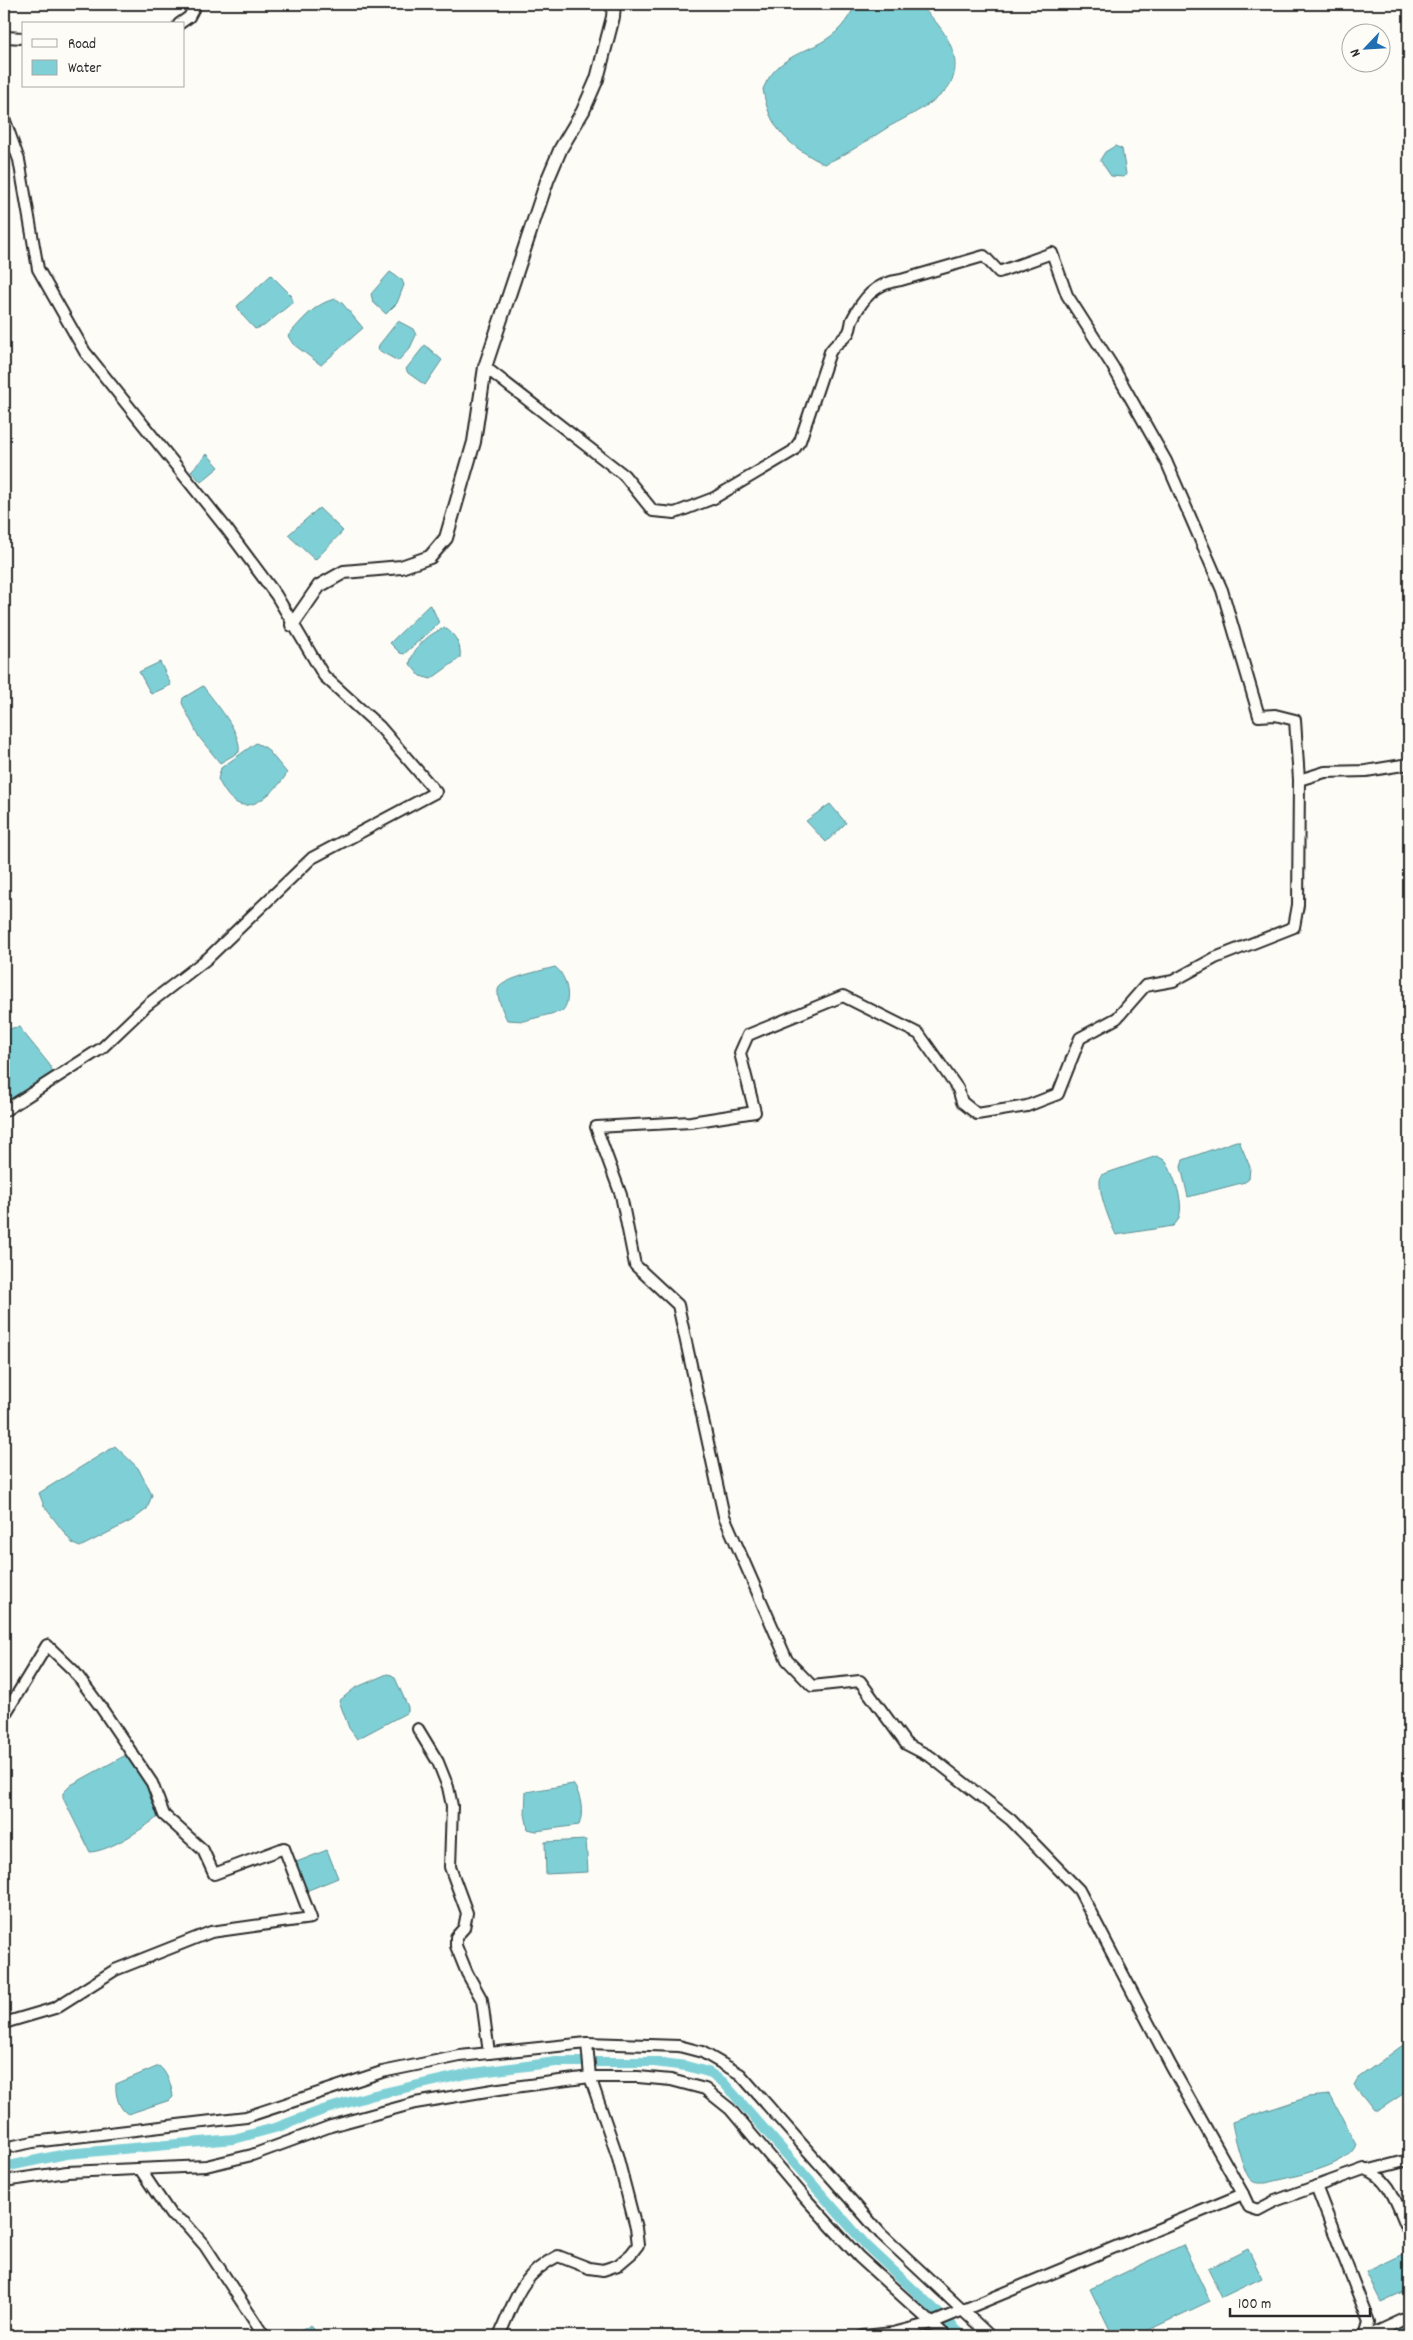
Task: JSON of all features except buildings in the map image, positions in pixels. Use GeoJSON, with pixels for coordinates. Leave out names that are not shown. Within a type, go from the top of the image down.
{"type":"FeatureCollection","features":[{"type":"Feature","properties":{"kind":"street"},"geometry":{"type":"LineString","coordinates":[[183,22],[189,17],[196,4]]}},
{"type":"Feature","properties":{"kind":"street"},"geometry":{"type":"LineString","coordinates":[[292,625],[319,586],[344,572],[401,567],[430,557],[446,538],[474,442],[485,367],[547,181],[561,148],[583,111],[597,79],[614,4]]}},
{"type":"Feature","properties":{"kind":"street"},"geometry":{"type":"LineString","coordinates":[[4,37],[22,38]]}},
{"type":"Feature","properties":{"kind":"street"},"geometry":{"type":"LineString","coordinates":[[4,118],[19,160],[38,269],[85,352],[226,528],[276,595],[292,625],[324,676],[380,727],[436,792],[312,858],[208,958],[147,1005],[102,1048],[4,1111]]}},
{"type":"Feature","properties":{"kind":"street"},"geometry":{"type":"LineString","coordinates":[[485,367],[624,475],[653,511],[675,514],[714,498],[793,451],[800,441],[830,352],[834,344],[849,332],[852,322],[870,291],[889,281],[901,280],[984,256],[999,272],[1052,253],[1067,295],[1113,367],[1166,461],[1222,590],[1259,716],[1275,715],[1295,720],[1298,780],[1298,904],[1294,927],[1215,958],[1173,981],[1145,986],[1118,1018],[1080,1038],[1058,1094],[1026,1106],[977,1114],[962,1102],[958,1089],[919,1034],[843,996],[748,1035],[740,1053],[755,1112],[690,1122],[596,1127],[621,1195],[636,1265],[678,1305],[724,1516],[788,1660],[812,1686],[860,1681],[906,1744],[930,1757],[1011,1820],[1079,1890],[1249,2207],[1258,2210],[1275,2201],[1364,2169],[1370,2170],[1409,2160]]}},
{"type":"Feature","properties":{"kind":"street"},"geometry":{"type":"LineString","coordinates":[[1298,780],[1326,772],[1366,771],[1409,764]]}},
{"type":"Feature","properties":{"kind":"street"},"geometry":{"type":"LineString","coordinates":[[4,1716],[47,1645],[74,1671],[95,1699],[152,1783],[164,1815],[203,1850],[214,1874],[284,1848],[311,1918],[211,1932],[115,1970],[55,2008],[4,2023]]}},
{"type":"Feature","properties":{"kind":"street"},"geometry":{"type":"LineString","coordinates":[[418,1729],[438,1762],[448,1787],[452,1806],[450,1868],[467,1913],[464,1928],[456,1937],[456,1946],[467,1973],[482,2000],[489,2053]]}},
{"type":"Feature","properties":{"kind":"street"},"geometry":{"type":"LineString","coordinates":[[499,2336],[525,2281],[540,2265],[558,2256],[589,2268],[603,2270],[618,2264],[632,2254],[638,2245],[636,2228],[617,2155],[590,2077],[588,2043]]}},
{"type":"Feature","properties":{"kind":"street"},"geometry":{"type":"LineString","coordinates":[[4,2148],[34,2142],[246,2117],[382,2072],[460,2056],[588,2043],[679,2046],[702,2052],[740,2074],[881,2234],[990,2336]]}},
{"type":"Feature","properties":{"kind":"street"},"geometry":{"type":"LineString","coordinates":[[4,2181],[67,2172],[206,2166],[252,2155],[331,2126],[415,2103],[590,2077],[638,2077],[671,2080],[704,2090],[730,2110],[806,2199],[859,2256],[946,2336]]}},
{"type":"Feature","properties":{"kind":"street"},"geometry":{"type":"LineString","coordinates":[[140,2169],[172,2215],[185,2223],[205,2246],[264,2336]]}},
{"type":"Feature","properties":{"kind":"street"},"geometry":{"type":"LineString","coordinates":[[1370,2170],[1386,2182],[1409,2232]]}},
{"type":"Feature","properties":{"kind":"street"},"geometry":{"type":"LineString","coordinates":[[1316,2186],[1369,2322],[1366,2336]]}},
{"type":"Feature","properties":{"kind":"street"},"geometry":{"type":"LineString","coordinates":[[863,2336],[893,2333],[932,2323],[1243,2194]]}},
{"type":"Feature","properties":{"kind":"street"},"geometry":{"type":"LineString","coordinates":[[1366,2336],[1409,2318]]}},
{"type":"Feature","properties":{"kind":"water"},"geometry":{"type":"Polygon","coordinates":[[[856,4],[918,4],[936,22],[951,46],[955,71],[951,83],[942,94],[930,103],[824,164],[791,143],[783,135],[770,115],[763,89],[770,76],[779,66],[831,36],[841,27],[856,4]]]}},
{"type":"Feature","properties":{"kind":"water"},"geometry":{"type":"Polygon","coordinates":[[[1115,146],[1122,149],[1126,174],[1124,177],[1111,176],[1100,160],[1105,152],[1115,146]]]}},
{"type":"Feature","properties":{"kind":"water"},"geometry":{"type":"Polygon","coordinates":[[[390,272],[402,280],[404,285],[397,303],[386,314],[373,302],[371,294],[390,272]]]}},
{"type":"Feature","properties":{"kind":"water"},"geometry":{"type":"Polygon","coordinates":[[[271,275],[291,295],[293,302],[264,326],[255,329],[237,306],[271,275]]]}},
{"type":"Feature","properties":{"kind":"water"},"geometry":{"type":"Polygon","coordinates":[[[336,299],[342,303],[363,328],[321,365],[293,344],[288,336],[315,308],[336,299]]]}},
{"type":"Feature","properties":{"kind":"water"},"geometry":{"type":"Polygon","coordinates":[[[398,321],[413,329],[416,335],[410,348],[398,361],[378,350],[379,345],[398,321]]]}},
{"type":"Feature","properties":{"kind":"water"},"geometry":{"type":"Polygon","coordinates":[[[425,345],[442,360],[425,385],[408,373],[406,369],[425,345]]]}},
{"type":"Feature","properties":{"kind":"water"},"geometry":{"type":"Polygon","coordinates":[[[207,454],[219,467],[201,482],[191,471],[207,454]]]}},
{"type":"Feature","properties":{"kind":"water"},"geometry":{"type":"Polygon","coordinates":[[[319,508],[343,531],[315,560],[288,535],[319,508]]]}},
{"type":"Feature","properties":{"kind":"water"},"geometry":{"type":"Polygon","coordinates":[[[429,605],[432,607],[439,623],[404,654],[400,653],[390,643],[429,605]]]}},
{"type":"Feature","properties":{"kind":"water"},"geometry":{"type":"Polygon","coordinates":[[[445,628],[457,641],[460,649],[460,658],[431,679],[420,676],[410,664],[414,652],[428,637],[445,628]]]}},
{"type":"Feature","properties":{"kind":"water"},"geometry":{"type":"Polygon","coordinates":[[[160,662],[171,685],[151,694],[139,672],[160,662]]]}},
{"type":"Feature","properties":{"kind":"water"},"geometry":{"type":"Polygon","coordinates":[[[203,686],[227,718],[239,744],[239,752],[220,763],[199,737],[182,703],[183,698],[203,686]]]}},
{"type":"Feature","properties":{"kind":"water"},"geometry":{"type":"Polygon","coordinates":[[[256,743],[266,748],[287,773],[277,787],[260,800],[253,804],[239,804],[228,796],[218,779],[221,768],[256,743]]]}},
{"type":"Feature","properties":{"kind":"water"},"geometry":{"type":"Polygon","coordinates":[[[830,804],[846,823],[826,842],[806,821],[830,804]]]}},
{"type":"Feature","properties":{"kind":"water"},"geometry":{"type":"Polygon","coordinates":[[[555,967],[562,975],[567,988],[567,1001],[562,1011],[524,1021],[507,1020],[498,997],[500,986],[514,979],[555,967]]]}},
{"type":"Feature","properties":{"kind":"water"},"geometry":{"type":"Polygon","coordinates":[[[19,1027],[49,1064],[53,1072],[50,1077],[4,1104],[4,1034],[12,1028],[19,1027]]]}},
{"type":"Feature","properties":{"kind":"water"},"geometry":{"type":"Polygon","coordinates":[[[1239,1141],[1250,1167],[1249,1179],[1245,1182],[1188,1197],[1181,1167],[1183,1160],[1239,1141]]]}},
{"type":"Feature","properties":{"kind":"water"},"geometry":{"type":"Polygon","coordinates":[[[1157,1156],[1166,1161],[1179,1194],[1180,1212],[1178,1220],[1173,1226],[1116,1235],[1102,1197],[1100,1188],[1101,1175],[1157,1156]]]}},
{"type":"Feature","properties":{"kind":"water"},"geometry":{"type":"Polygon","coordinates":[[[115,1446],[138,1468],[152,1495],[147,1509],[131,1521],[80,1547],[73,1544],[44,1506],[39,1493],[115,1446]]]}},
{"type":"Feature","properties":{"kind":"water"},"geometry":{"type":"Polygon","coordinates":[[[387,1674],[395,1678],[408,1707],[408,1712],[357,1739],[349,1728],[339,1701],[355,1688],[387,1674]]]}},
{"type":"Feature","properties":{"kind":"water"},"geometry":{"type":"Polygon","coordinates":[[[124,1756],[128,1757],[148,1785],[156,1801],[158,1817],[116,1844],[90,1852],[63,1798],[63,1793],[71,1785],[124,1756]]]}},
{"type":"Feature","properties":{"kind":"water"},"geometry":{"type":"Polygon","coordinates":[[[573,1784],[581,1804],[581,1820],[579,1825],[536,1831],[528,1829],[525,1814],[526,1792],[573,1784]]]}},
{"type":"Feature","properties":{"kind":"water"},"geometry":{"type":"Polygon","coordinates":[[[586,1840],[588,1872],[546,1874],[545,1842],[586,1840]]]}},
{"type":"Feature","properties":{"kind":"water"},"geometry":{"type":"Polygon","coordinates":[[[327,1850],[338,1878],[306,1891],[294,1863],[327,1850]]]}},
{"type":"Feature","properties":{"kind":"water"},"geometry":{"type":"Polygon","coordinates":[[[1403,2045],[1409,2048],[1409,2090],[1379,2110],[1374,2110],[1354,2085],[1358,2078],[1403,2045]]]}},
{"type":"Feature","properties":{"kind":"water"},"geometry":{"type":"Polygon","coordinates":[[[159,2066],[169,2080],[173,2097],[170,2100],[128,2114],[125,2112],[118,2101],[116,2084],[159,2066]]]}},
{"type":"Feature","properties":{"kind":"water"},"geometry":{"type":"Polygon","coordinates":[[[1330,2095],[1356,2144],[1351,2152],[1331,2165],[1303,2174],[1266,2183],[1256,2183],[1251,2180],[1242,2162],[1232,2122],[1308,2097],[1330,2095]]]}},
{"type":"Feature","properties":{"kind":"water"},"geometry":{"type":"Polygon","coordinates":[[[1183,2245],[1210,2301],[1136,2336],[1113,2336],[1090,2289],[1183,2245]]]}},
{"type":"Feature","properties":{"kind":"water"},"geometry":{"type":"Polygon","coordinates":[[[1248,2249],[1262,2278],[1222,2297],[1208,2269],[1248,2249]]]}},
{"type":"Feature","properties":{"kind":"water"},"geometry":{"type":"Polygon","coordinates":[[[1408,2252],[1409,2289],[1381,2302],[1366,2272],[1408,2252]]]}},
{"type":"Feature","properties":{"kind":"water"},"geometry":{"type":"Polygon","coordinates":[[[311,2325],[318,2336],[291,2336],[311,2325]]]}},
{"type":"Feature","properties":{"kind":"waterway"},"geometry":{"type":"LineString","coordinates":[[4,2167],[66,2154],[234,2139],[278,2127],[323,2110],[370,2096],[466,2074],[556,2062],[654,2062],[686,2066],[708,2072],[723,2082],[867,2246],[963,2336]]}},
{"type":"Feature","properties":{"kind":"waterway"},"geometry":{"type":"LineString","coordinates":[[1390,2336],[1409,2325]]}}]}
